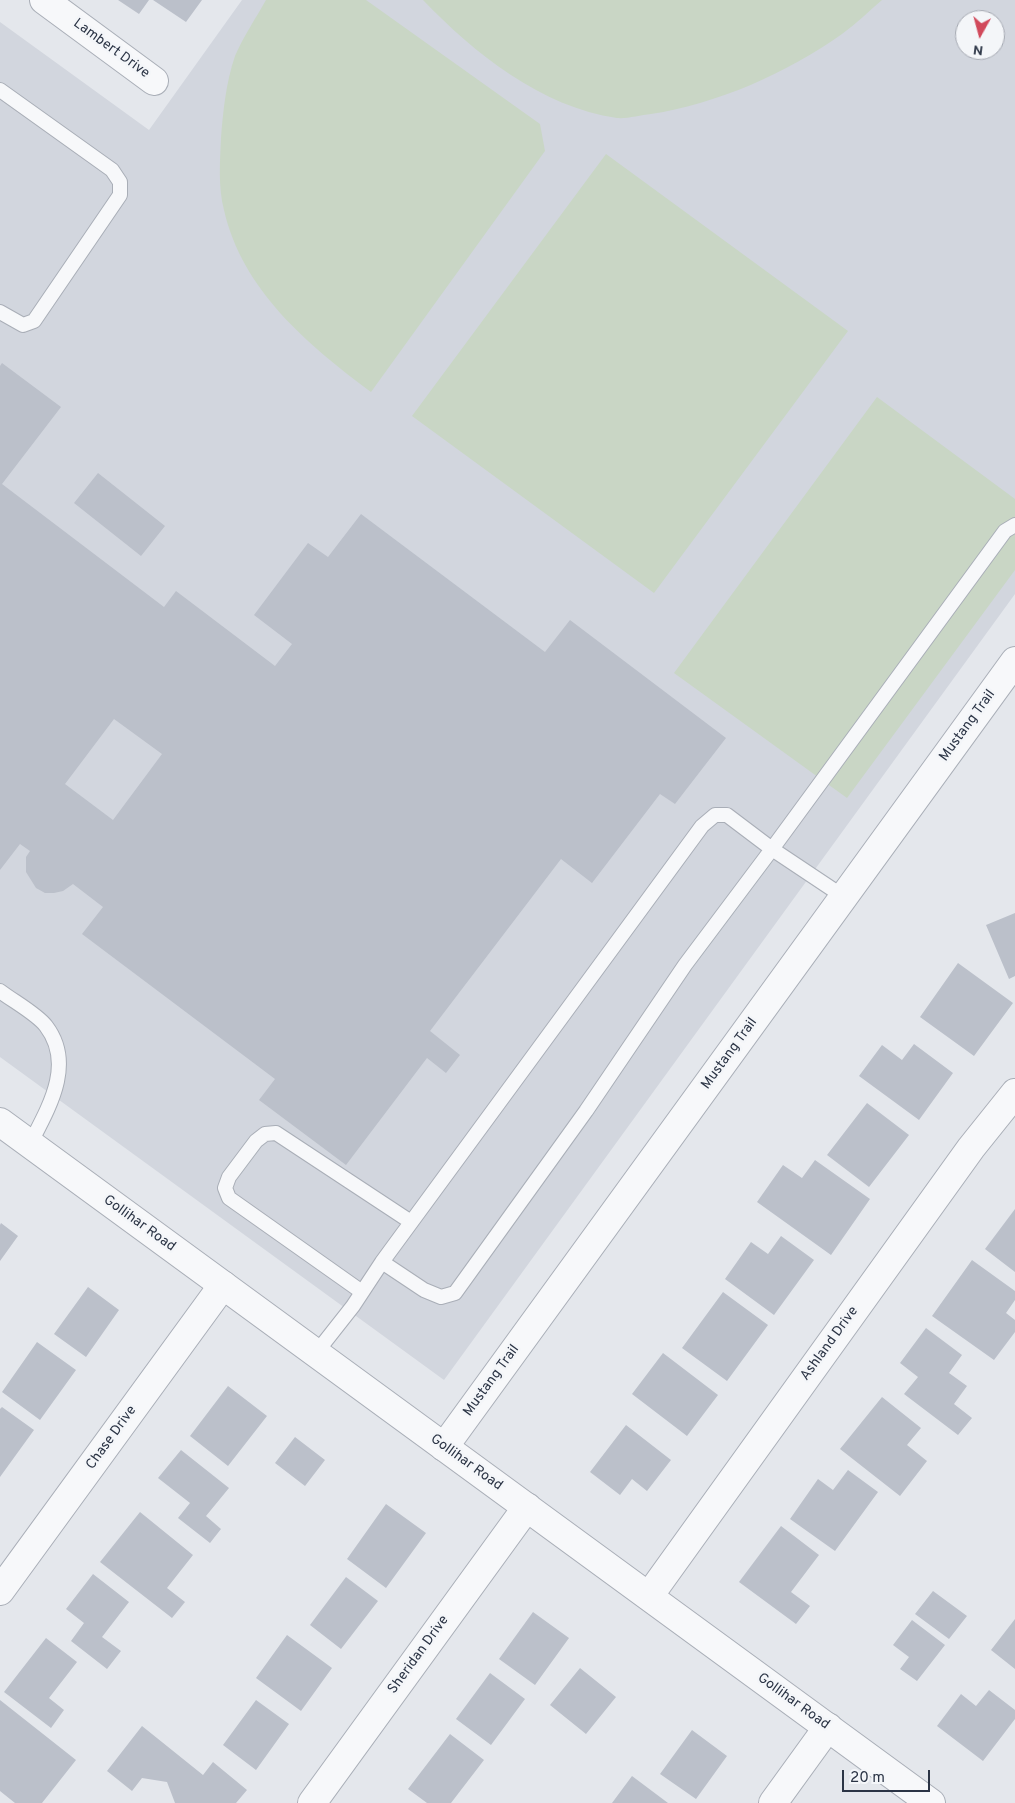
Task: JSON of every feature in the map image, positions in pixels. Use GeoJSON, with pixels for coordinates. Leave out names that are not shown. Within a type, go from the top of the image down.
{"type":"FeatureCollection","features":[{"type":"Feature","properties":{"kind":"street","name":"Lambert Drive"},"geometry":{"type":"LineString","coordinates":[[44,0],[154,81]]}},
{"type":"Feature","properties":{"kind":"street","name":"Mustang Trail"},"geometry":{"type":"LineString","coordinates":[[444,1447],[1015,660]]}},
{"type":"Feature","properties":{"kind":"street","name":"Ashland Drive"},"geometry":{"type":"LineString","coordinates":[[649,1596],[971,1148],[1015,1093]]}},
{"type":"Feature","properties":{"kind":"street","name":"Gollihar Road"},"geometry":{"type":"LineString","coordinates":[[0,1122],[931,1803]]}},
{"type":"Feature","properties":{"kind":"street","name":"Chase Drive"},"geometry":{"type":"LineString","coordinates":[[0,1591],[223,1285]]}},
{"type":"Feature","properties":{"kind":"street","name":"Sheridan Drive"},"geometry":{"type":"LineString","coordinates":[[312,1803],[526,1507]]}},
{"type":"Feature","properties":{"kind":"street"},"geometry":{"type":"LineString","coordinates":[[773,1803],[828,1727]]}},
{"type":"Feature","properties":{"kind":"lane"},"geometry":{"type":"LineString","coordinates":[[0,90],[112,170],[120,182],[120,195],[34,321],[23,324],[0,312]]}},
{"type":"Feature","properties":{"kind":"lane"},"geometry":{"type":"LineString","coordinates":[[382,1262],[424,1290],[440,1297],[456,1293],[586,1111],[685,965],[1005,531],[1015,525]]}},
{"type":"Feature","properties":{"kind":"lane"},"geometry":{"type":"LineString","coordinates":[[316,1353],[702,826],[715,815],[727,815],[772,849],[844,897]]}},
{"type":"Feature","properties":{"kind":"lane"},"geometry":{"type":"LineString","coordinates":[[0,991],[46,1025],[59,1048],[58,1080],[47,1111],[30,1144]]}},
{"type":"Feature","properties":{"kind":"lane"},"geometry":{"type":"LineString","coordinates":[[362,1292],[229,1198],[225,1188],[229,1177],[256,1141],[265,1134],[276,1133],[412,1222]]}},
{"type":"Feature","properties":{"kind":"shaded area"},"geometry":{"type":"Polygon","coordinates":[[[242,0],[1015,0],[1015,594],[444,1380],[0,1057],[0,22],[149,130],[242,0]]]}},
{"type":"Feature","properties":{"kind":"green space"},"geometry":{"type":"Polygon","coordinates":[[[266,0],[366,0],[540,124],[545,151],[371,392],[302,335],[262,290],[246,266],[233,239],[224,210],[220,183],[220,165],[227,87],[235,56],[266,0]]]}},
{"type":"Feature","properties":{"kind":"green space"},"geometry":{"type":"Polygon","coordinates":[[[423,0],[882,0],[847,30],[821,48],[798,62],[751,85],[701,103],[651,114],[617,118],[589,112],[562,102],[536,90],[511,75],[464,39],[423,0]]]}},
{"type":"Feature","properties":{"kind":"green space"},"geometry":{"type":"Polygon","coordinates":[[[606,154],[848,331],[654,593],[412,416],[606,154]]]}},
{"type":"Feature","properties":{"kind":"green space"},"geometry":{"type":"Polygon","coordinates":[[[877,397],[1015,499],[1015,570],[847,798],[674,673],[877,397]]]}},
{"type":"Feature","properties":{"kind":"building"},"geometry":{"type":"Polygon","coordinates":[[[118,0],[149,0],[139,14],[118,0]]]}},
{"type":"Feature","properties":{"kind":"building"},"geometry":{"type":"Polygon","coordinates":[[[153,0],[202,0],[186,22],[153,0]]]}},
{"type":"Feature","properties":{"kind":"building"},"geometry":{"type":"Polygon","coordinates":[[[2,363],[61,407],[2,484],[164,607],[176,591],[275,666],[292,644],[254,615],[308,543],[328,557],[361,514],[545,652],[570,620],[726,738],[675,804],[660,794],[592,883],[561,859],[430,1031],[460,1055],[446,1073],[427,1058],[346,1165],[259,1100],[275,1079],[82,934],[103,907],[73,884],[63,891],[54,893],[45,893],[36,888],[26,872],[26,857],[30,851],[20,844],[0,870],[0,366],[2,363]],[[114,719],[65,784],[113,820],[162,754],[114,719]]]}},
{"type":"Feature","properties":{"kind":"building"},"geometry":{"type":"Polygon","coordinates":[[[98,473],[165,526],[141,556],[74,503],[98,473]]]}},
{"type":"Feature","properties":{"kind":"building"},"geometry":{"type":"Polygon","coordinates":[[[1015,913],[1015,976],[1009,979],[986,925],[1015,913]]]}},
{"type":"Feature","properties":{"kind":"building"},"geometry":{"type":"Polygon","coordinates":[[[958,963],[1013,1003],[974,1056],[920,1017],[958,963]]]}},
{"type":"Feature","properties":{"kind":"building"},"geometry":{"type":"Polygon","coordinates":[[[914,1044],[953,1073],[919,1120],[859,1076],[882,1045],[902,1060],[914,1044]]]}},
{"type":"Feature","properties":{"kind":"building"},"geometry":{"type":"Polygon","coordinates":[[[867,1103],[909,1135],[869,1187],[827,1155],[867,1103]]]}},
{"type":"Feature","properties":{"kind":"building"},"geometry":{"type":"Polygon","coordinates":[[[815,1160],[870,1199],[831,1255],[757,1202],[783,1165],[802,1178],[815,1160]]]}},
{"type":"Feature","properties":{"kind":"building"},"geometry":{"type":"Polygon","coordinates":[[[1015,1209],[1015,1272],[985,1249],[1015,1209]]]}},
{"type":"Feature","properties":{"kind":"building"},"geometry":{"type":"Polygon","coordinates":[[[1,1223],[18,1236],[0,1261],[0,1225],[1,1223]]]}},
{"type":"Feature","properties":{"kind":"building"},"geometry":{"type":"Polygon","coordinates":[[[781,1236],[814,1260],[774,1315],[725,1279],[751,1242],[768,1254],[781,1236]]]}},
{"type":"Feature","properties":{"kind":"building"},"geometry":{"type":"Polygon","coordinates":[[[972,1260],[1015,1291],[1015,1300],[1006,1313],[1015,1320],[1015,1332],[994,1360],[932,1316],[972,1260]]]}},
{"type":"Feature","properties":{"kind":"building"},"geometry":{"type":"Polygon","coordinates":[[[88,1287],[119,1310],[86,1357],[54,1334],[88,1287]]]}},
{"type":"Feature","properties":{"kind":"building"},"geometry":{"type":"Polygon","coordinates":[[[723,1292],[768,1325],[727,1381],[682,1348],[723,1292]]]}},
{"type":"Feature","properties":{"kind":"building"},"geometry":{"type":"Polygon","coordinates":[[[926,1328],[962,1355],[949,1373],[967,1386],[954,1404],[972,1418],[958,1435],[904,1394],[918,1377],[900,1363],[926,1328]]]}},
{"type":"Feature","properties":{"kind":"building"},"geometry":{"type":"Polygon","coordinates":[[[37,1342],[76,1370],[40,1420],[2,1392],[37,1342]]]}},
{"type":"Feature","properties":{"kind":"building"},"geometry":{"type":"Polygon","coordinates":[[[663,1353],[718,1395],[687,1436],[632,1394],[663,1353]]]}},
{"type":"Feature","properties":{"kind":"building"},"geometry":{"type":"Polygon","coordinates":[[[228,1386],[267,1416],[228,1466],[190,1436],[228,1386]]]}},
{"type":"Feature","properties":{"kind":"building"},"geometry":{"type":"Polygon","coordinates":[[[882,1397],[921,1428],[907,1445],[927,1461],[900,1496],[840,1449],[882,1397]]]}},
{"type":"Feature","properties":{"kind":"building"},"geometry":{"type":"Polygon","coordinates":[[[2,1407],[34,1430],[0,1477],[0,1409],[2,1407]]]}},
{"type":"Feature","properties":{"kind":"building"},"geometry":{"type":"Polygon","coordinates":[[[626,1425],[671,1460],[647,1491],[632,1479],[620,1495],[590,1472],[626,1425]]]}},
{"type":"Feature","properties":{"kind":"building"},"geometry":{"type":"Polygon","coordinates":[[[295,1437],[325,1460],[305,1486],[275,1463],[295,1437]]]}},
{"type":"Feature","properties":{"kind":"building"},"geometry":{"type":"Polygon","coordinates":[[[181,1450],[229,1488],[206,1516],[221,1529],[210,1543],[178,1518],[190,1503],[158,1478],[181,1450]]]}},
{"type":"Feature","properties":{"kind":"building"},"geometry":{"type":"Polygon","coordinates":[[[848,1470],[878,1492],[835,1551],[790,1519],[818,1479],[833,1490],[848,1470]]]}},
{"type":"Feature","properties":{"kind":"building"},"geometry":{"type":"Polygon","coordinates":[[[386,1504],[426,1533],[386,1588],[347,1559],[386,1504]]]}},
{"type":"Feature","properties":{"kind":"building"},"geometry":{"type":"Polygon","coordinates":[[[140,1512],[193,1555],[167,1588],[185,1602],[172,1618],[100,1562],[140,1512]]]}},
{"type":"Feature","properties":{"kind":"building"},"geometry":{"type":"Polygon","coordinates":[[[781,1526],[819,1555],[791,1592],[810,1606],[796,1624],[739,1582],[781,1526]]]}},
{"type":"Feature","properties":{"kind":"building"},"geometry":{"type":"Polygon","coordinates":[[[93,1574],[129,1602],[102,1637],[121,1651],[107,1669],[71,1641],[84,1623],[66,1609],[93,1574]]]}},
{"type":"Feature","properties":{"kind":"building"},"geometry":{"type":"Polygon","coordinates":[[[346,1577],[378,1601],[341,1649],[310,1625],[346,1577]]]}},
{"type":"Feature","properties":{"kind":"building"},"geometry":{"type":"Polygon","coordinates":[[[933,1591],[967,1616],[949,1639],[915,1614],[933,1591]]]}},
{"type":"Feature","properties":{"kind":"building"},"geometry":{"type":"Polygon","coordinates":[[[533,1612],[569,1638],[535,1685],[499,1659],[533,1612]]]}},
{"type":"Feature","properties":{"kind":"building"},"geometry":{"type":"Polygon","coordinates":[[[1015,1619],[1015,1669],[991,1650],[1015,1619]]]}},
{"type":"Feature","properties":{"kind":"building"},"geometry":{"type":"Polygon","coordinates":[[[912,1620],[945,1645],[917,1681],[900,1669],[909,1657],[893,1645],[912,1620]]]}},
{"type":"Feature","properties":{"kind":"building"},"geometry":{"type":"Polygon","coordinates":[[[287,1635],[332,1668],[301,1711],[256,1678],[287,1635]]]}},
{"type":"Feature","properties":{"kind":"building"},"geometry":{"type":"Polygon","coordinates":[[[46,1638],[77,1662],[49,1698],[64,1710],[51,1728],[4,1692],[46,1638]]]}},
{"type":"Feature","properties":{"kind":"building"},"geometry":{"type":"Polygon","coordinates":[[[580,1668],[616,1697],[586,1734],[550,1705],[580,1668]]]}},
{"type":"Feature","properties":{"kind":"building"},"geometry":{"type":"Polygon","coordinates":[[[490,1673],[525,1699],[491,1745],[456,1719],[490,1673]]]}},
{"type":"Feature","properties":{"kind":"building"},"geometry":{"type":"Polygon","coordinates":[[[989,1690],[1015,1710],[1015,1719],[983,1761],[937,1726],[961,1694],[976,1706],[989,1690]]]}},
{"type":"Feature","properties":{"kind":"building"},"geometry":{"type":"Polygon","coordinates":[[[0,1700],[76,1760],[42,1803],[15,1803],[0,1791],[0,1700]]]}},
{"type":"Feature","properties":{"kind":"building"},"geometry":{"type":"Polygon","coordinates":[[[256,1700],[289,1724],[256,1770],[223,1745],[256,1700]]]}},
{"type":"Feature","properties":{"kind":"building"},"geometry":{"type":"Polygon","coordinates":[[[142,1726],[203,1775],[213,1762],[247,1790],[236,1803],[175,1803],[167,1782],[142,1778],[132,1791],[107,1771],[142,1726]]]}},
{"type":"Feature","properties":{"kind":"building"},"geometry":{"type":"Polygon","coordinates":[[[692,1730],[727,1756],[696,1799],[660,1774],[692,1730]]]}},
{"type":"Feature","properties":{"kind":"building"},"geometry":{"type":"Polygon","coordinates":[[[450,1734],[484,1760],[451,1803],[427,1803],[408,1789],[450,1734]]]}},
{"type":"Feature","properties":{"kind":"building"},"geometry":{"type":"Polygon","coordinates":[[[632,1776],[668,1803],[612,1803],[632,1776]]]}}]}
